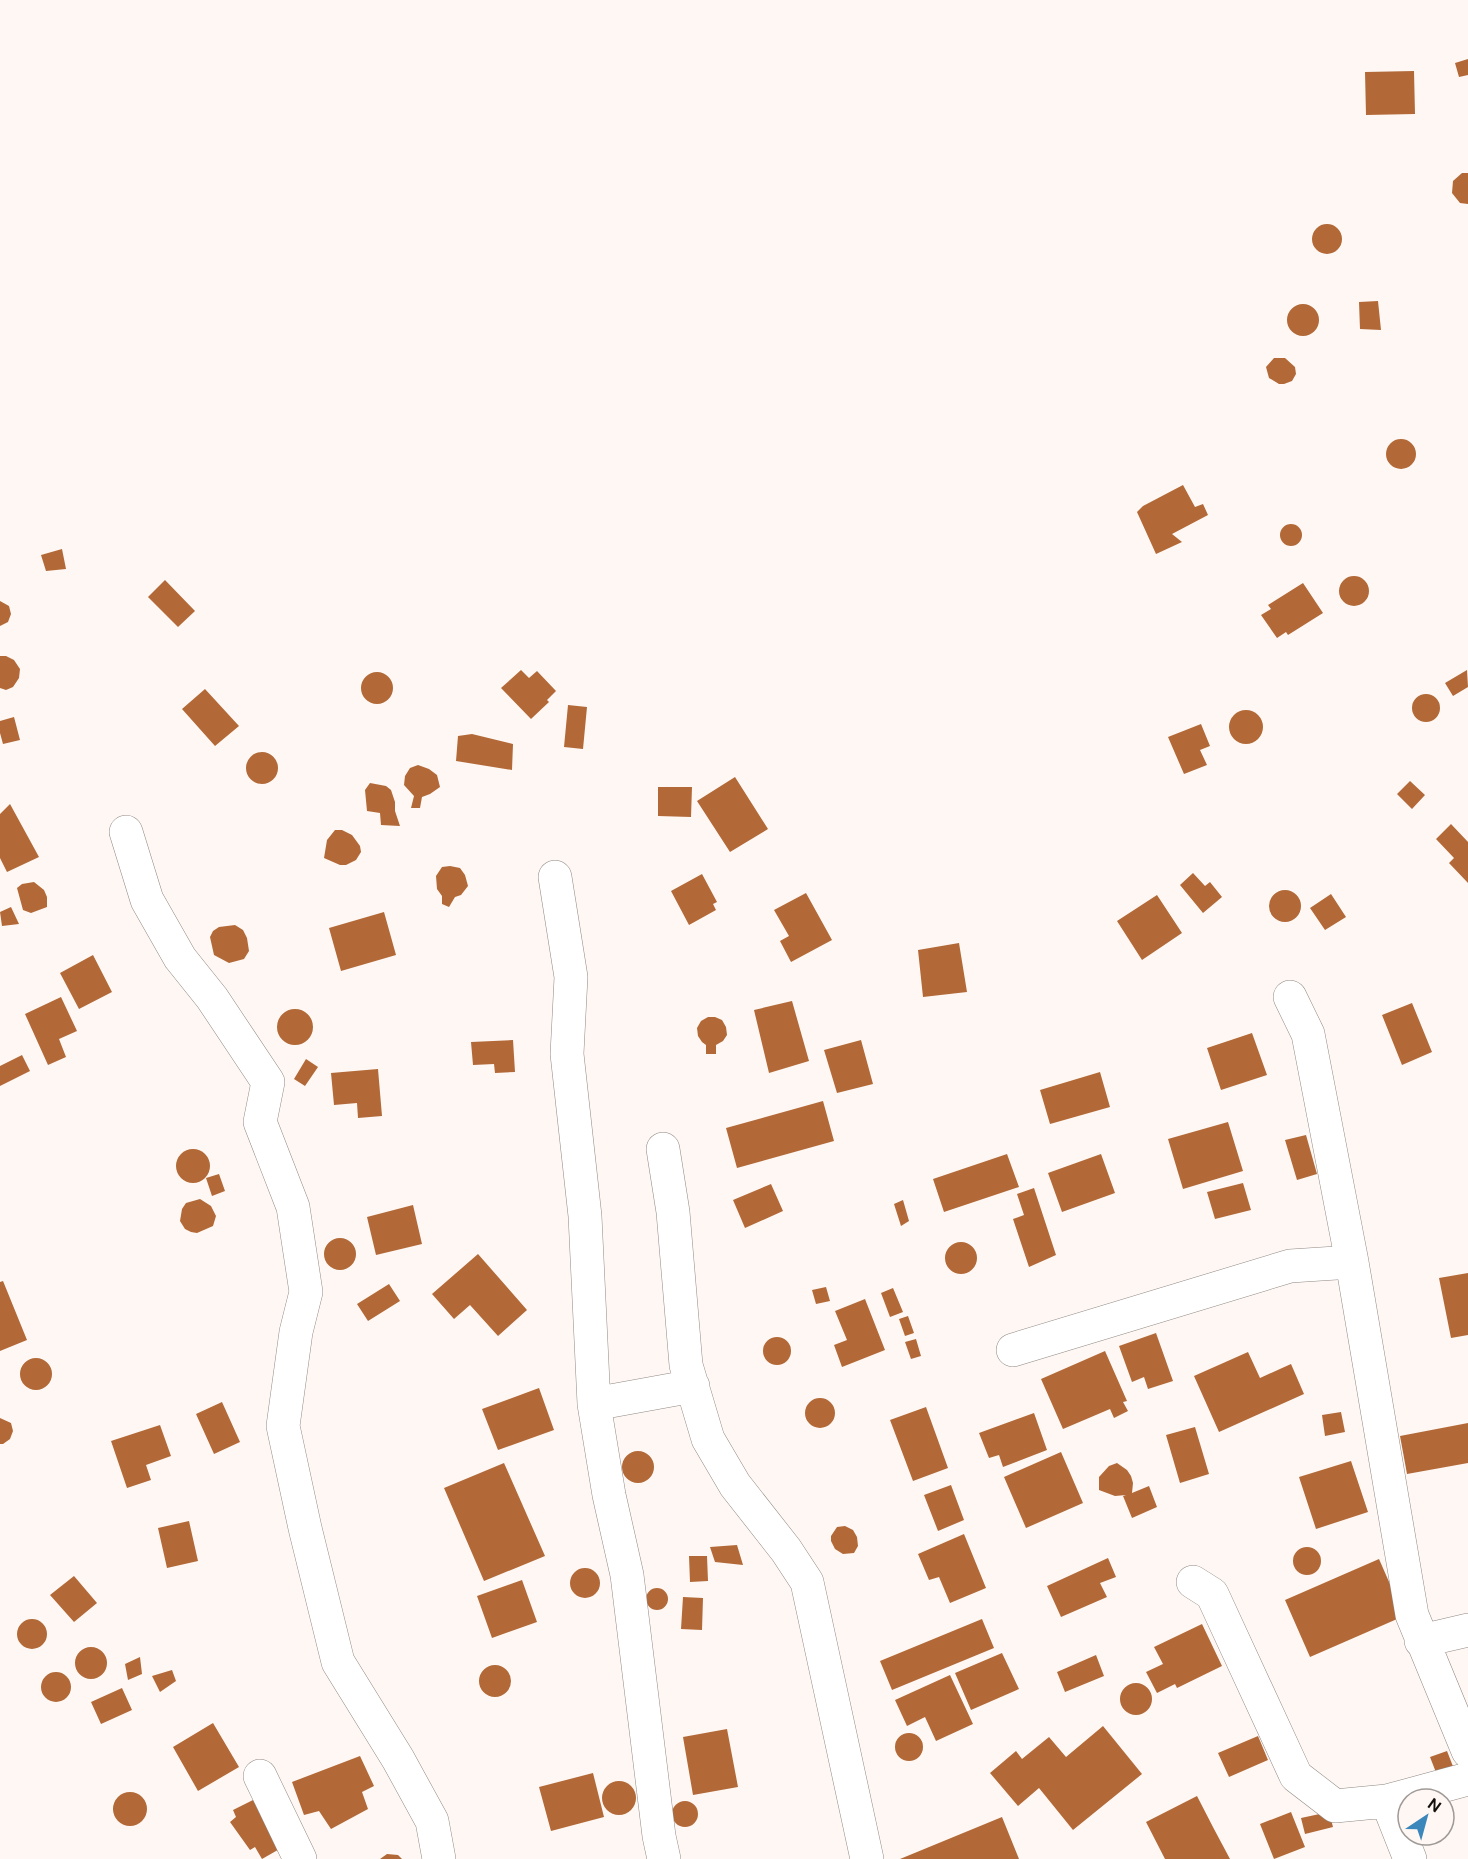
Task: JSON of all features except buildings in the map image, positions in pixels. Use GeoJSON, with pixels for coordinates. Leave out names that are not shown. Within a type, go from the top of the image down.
{"type":"FeatureCollection","features":[{"type":"Feature","properties":{"kind":"street"},"geometry":{"type":"LineString","coordinates":[[126,832],[147,900],[180,958],[212,998],[268,1082],[261,1122],[293,1207],[306,1292],[296,1332],[283,1426],[304,1528],[338,1662],[432,1821],[439,1859]]}},
{"type":"Feature","properties":{"kind":"street"},"geometry":{"type":"LineString","coordinates":[[555,877],[571,977],[567,1054],[585,1216],[594,1404],[609,1495],[627,1575],[659,1836],[664,1859]]}},
{"type":"Feature","properties":{"kind":"street"},"geometry":{"type":"LineString","coordinates":[[1290,998],[1308,1034],[1352,1262],[1412,1615],[1468,1751]]}},
{"type":"Feature","properties":{"kind":"street"},"geometry":{"type":"LineString","coordinates":[[663,1149],[674,1212],[686,1365],[708,1439],[730,1476],[786,1550],[807,1582],[867,1859]]}},
{"type":"Feature","properties":{"kind":"street"},"geometry":{"type":"LineString","coordinates":[[1013,1350],[1290,1266],[1352,1262]]}},
{"type":"Feature","properties":{"kind":"street"},"geometry":{"type":"LineString","coordinates":[[594,1404],[693,1386]]}},
{"type":"Feature","properties":{"kind":"street"},"geometry":{"type":"LineString","coordinates":[[1193,1582],[1212,1594],[1296,1776],[1335,1806],[1387,1801],[1468,1779]]}},
{"type":"Feature","properties":{"kind":"street"},"geometry":{"type":"LineString","coordinates":[[1421,1641],[1468,1630]]}},
{"type":"Feature","properties":{"kind":"street"},"geometry":{"type":"LineString","coordinates":[[260,1776],[300,1859]]}},
{"type":"Feature","properties":{"kind":"street"},"geometry":{"type":"LineString","coordinates":[[1387,1801],[1410,1859]]}}]}
